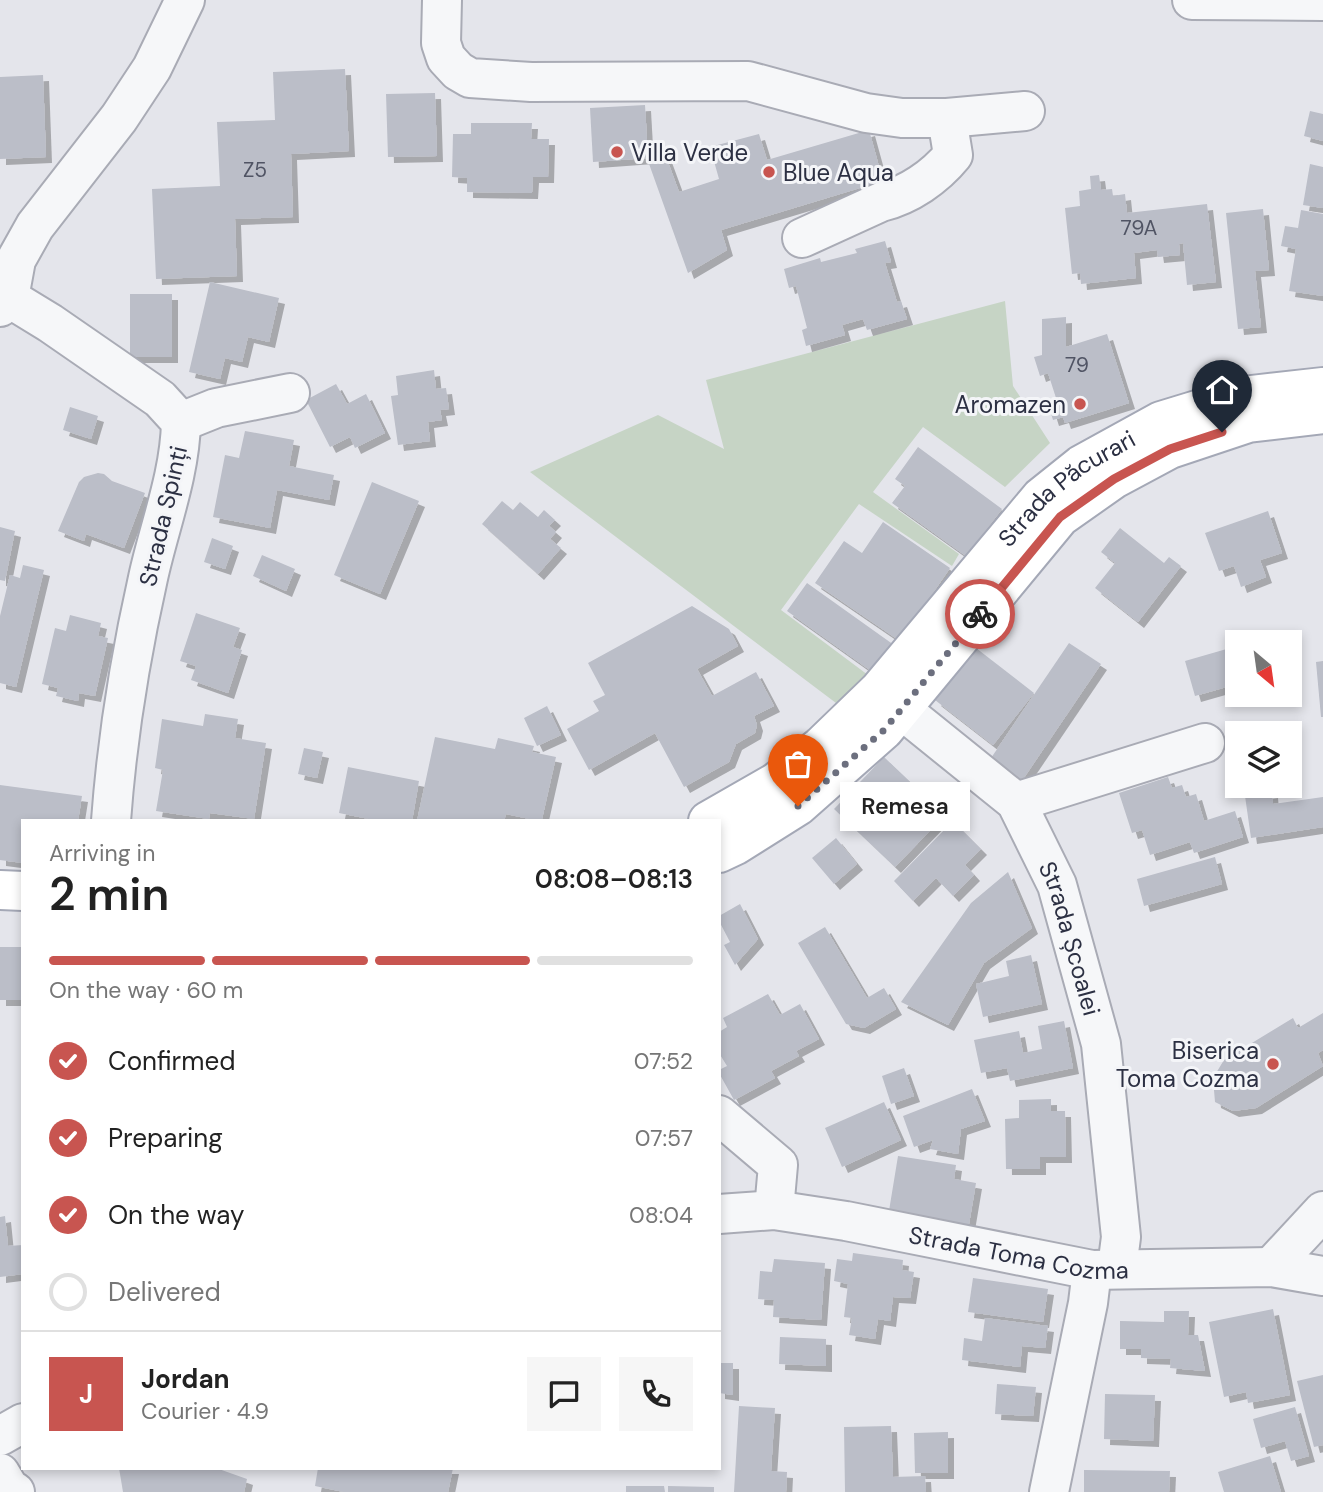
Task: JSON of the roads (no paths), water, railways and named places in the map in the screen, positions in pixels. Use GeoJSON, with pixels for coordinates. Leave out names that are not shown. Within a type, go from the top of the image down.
{"type":"FeatureCollection","features":[{"type":"Feature","properties":{"kind":"main road","name":"Strada Păcurari"},"geometry":{"type":"LineString","coordinates":[[711,819],[776,782],[821,746],[879,690],[1041,497],[1081,465],[1161,421],[1243,397],[1323,387]]}},
{"type":"Feature","properties":{"kind":"main road","name":"Strada Păcurari"},"geometry":{"type":"LineString","coordinates":[[721,852],[737,845],[798,806],[884,730],[1060,517],[1114,479],[1170,449],[1248,424],[1323,414]]}},
{"type":"Feature","properties":{"kind":"main road"},"geometry":{"type":"LineString","coordinates":[[0,890],[21,891]]}},
{"type":"Feature","properties":{"kind":"street"},"geometry":{"type":"LineString","coordinates":[[3,301],[16,260],[35,226],[119,118],[152,68],[185,0]]}},
{"type":"Feature","properties":{"kind":"street"},"geometry":{"type":"LineString","coordinates":[[442,0],[441,43],[446,58],[458,71],[470,78],[531,82],[748,81],[866,113],[902,118],[947,118],[1025,111]]}},
{"type":"Feature","properties":{"kind":"street"},"geometry":{"type":"LineString","coordinates":[[1192,0],[1323,1]]}},
{"type":"Feature","properties":{"kind":"street"},"geometry":{"type":"LineString","coordinates":[[802,238],[881,202],[894,199],[938,174],[953,155],[947,118]]}},
{"type":"Feature","properties":{"kind":"street","name":"Strada Spinți"},"geometry":{"type":"LineString","coordinates":[[3,301],[50,323],[160,398],[181,422],[181,446],[148,579],[119,737],[111,819]]}},
{"type":"Feature","properties":{"kind":"street"},"geometry":{"type":"LineString","coordinates":[[181,422],[216,408],[290,393]]}},
{"type":"Feature","properties":{"kind":"street","name":"Strada Școalei"},"geometry":{"type":"LineString","coordinates":[[901,710],[1016,802],[1057,885],[1101,1044],[1121,1237],[1088,1303],[1049,1492]]}},
{"type":"Feature","properties":{"kind":"street"},"geometry":{"type":"LineString","coordinates":[[1016,802],[1205,743]]}},
{"type":"Feature","properties":{"kind":"street"},"geometry":{"type":"LineString","coordinates":[[721,1117],[778,1165],[774,1210]]}},
{"type":"Feature","properties":{"kind":"street","name":"Strada Toma Cozma"},"geometry":{"type":"LineString","coordinates":[[721,1214],[774,1210],[1105,1269],[1271,1267],[1323,1276]]}},
{"type":"Feature","properties":{"kind":"street"},"geometry":{"type":"LineString","coordinates":[[1271,1267],[1323,1211]]}},
{"type":"Feature","properties":{"kind":"street"},"geometry":{"type":"LineString","coordinates":[[0,1436],[21,1424]]}},
{"type":"Feature","properties":{"kind":"street"},"geometry":{"type":"LineString","coordinates":[[0,1473],[9,1488],[15,1492]]}},
{"type":"Feature","properties":{"kind":"place","name":"Villa Verde"},"geometry":{"type":"Point","coordinates":[617,152]}},
{"type":"Feature","properties":{"kind":"place","name":"Blue Aqua"},"geometry":{"type":"Point","coordinates":[769,172]}},
{"type":"Feature","properties":{"kind":"place","name":"Aromazen"},"geometry":{"type":"Point","coordinates":[1080,404]}},
{"type":"Feature","properties":{"kind":"place","name":"Remesa"},"geometry":{"type":"Point","coordinates":[798,806]}},
{"type":"Feature","properties":{"kind":"place","name":"Biserica Toma Cozma"},"geometry":{"type":"Point","coordinates":[1273,1064]}}]}
